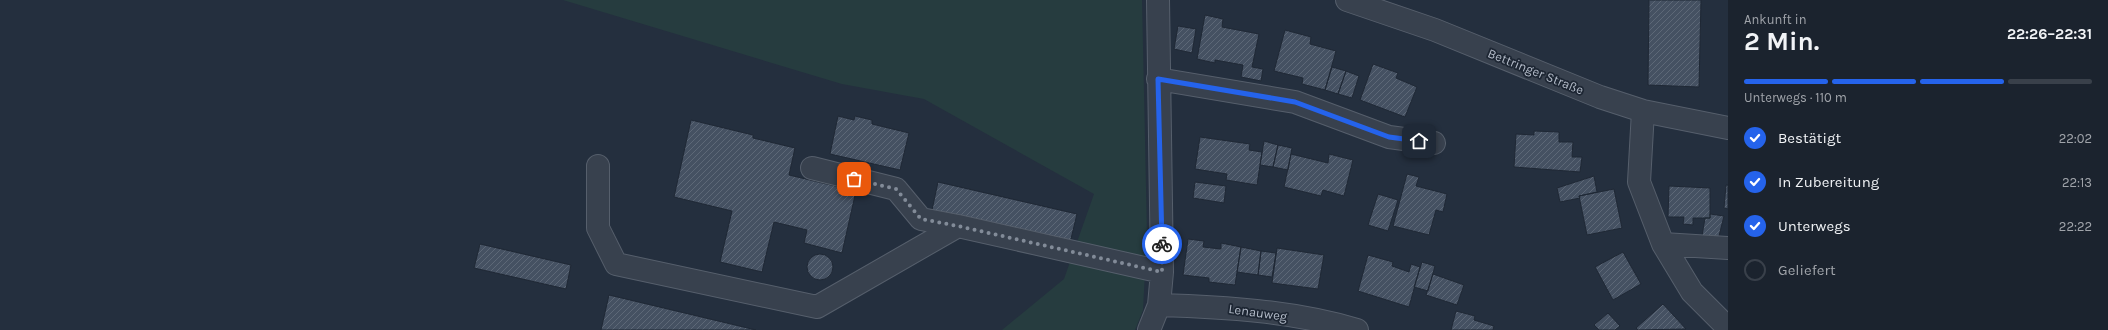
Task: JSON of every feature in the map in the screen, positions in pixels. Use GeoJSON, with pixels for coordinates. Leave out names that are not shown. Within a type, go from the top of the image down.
{"type":"FeatureCollection","features":[{"type":"Feature","properties":{"kind":"street"},"geometry":{"type":"LineString","coordinates":[[1149,330],[1159,305],[1162,272],[1158,0]]}},
{"type":"Feature","properties":{"kind":"street","name":"Bettringer Straße"},"geometry":{"type":"LineString","coordinates":[[1347,0],[1435,30],[1575,88],[1643,111],[1728,128]]}},
{"type":"Feature","properties":{"kind":"street"},"geometry":{"type":"LineString","coordinates":[[1158,79],[1295,102],[1389,137],[1434,143]]}},
{"type":"Feature","properties":{"kind":"street"},"geometry":{"type":"LineString","coordinates":[[1643,111],[1639,182],[1663,244],[1692,292],[1728,328]]}},
{"type":"Feature","properties":{"kind":"street"},"geometry":{"type":"LineString","coordinates":[[598,166],[598,228],[616,264],[817,307],[958,226]]}},
{"type":"Feature","properties":{"kind":"street"},"geometry":{"type":"LineString","coordinates":[[812,168],[896,189],[921,219],[1162,272]]}},
{"type":"Feature","properties":{"kind":"street"},"geometry":{"type":"LineString","coordinates":[[1663,244],[1728,248]]}},
{"type":"Feature","properties":{"kind":"street","name":"Lenauweg"},"geometry":{"type":"LineString","coordinates":[[1159,305],[1228,307],[1337,324],[1357,330]]}},
{"type":"Feature","properties":{"kind":"green space"},"geometry":{"type":"Polygon","coordinates":[[[563,0],[1142,0],[1147,234],[1143,310],[1135,330],[1002,330],[1064,279],[1094,194],[924,99],[842,84],[563,0]]]}},
{"type":"Feature","properties":{"kind":"building"},"geometry":{"type":"Polygon","coordinates":[[[1649,0],[1701,0],[1699,87],[1648,85],[1649,0]]]}},
{"type":"Feature","properties":{"kind":"building"},"geometry":{"type":"Polygon","coordinates":[[[1205,15],[1223,19],[1222,27],[1259,34],[1252,67],[1263,69],[1261,81],[1241,77],[1243,65],[1215,60],[1215,63],[1197,59],[1205,15]]]}},
{"type":"Feature","properties":{"kind":"building"},"geometry":{"type":"Polygon","coordinates":[[[1178,26],[1196,29],[1192,53],[1174,49],[1178,26]]]}},
{"type":"Feature","properties":{"kind":"building"},"geometry":{"type":"Polygon","coordinates":[[[1285,30],[1311,37],[1310,44],[1336,51],[1325,90],[1302,84],[1303,78],[1274,71],[1285,30]]]}},
{"type":"Feature","properties":{"kind":"building"},"geometry":{"type":"Polygon","coordinates":[[[1373,64],[1398,73],[1396,78],[1417,87],[1405,117],[1360,100],[1373,64]]]}},
{"type":"Feature","properties":{"kind":"building"},"geometry":{"type":"Polygon","coordinates":[[[1332,67],[1346,71],[1338,94],[1325,90],[1332,67]]]}},
{"type":"Feature","properties":{"kind":"building"},"geometry":{"type":"Polygon","coordinates":[[[1346,71],[1359,76],[1352,98],[1338,94],[1346,71]]]}},
{"type":"Feature","properties":{"kind":"building"},"geometry":{"type":"Polygon","coordinates":[[[838,116],[854,120],[855,116],[872,120],[872,124],[909,133],[900,170],[830,154],[838,116]]]}},
{"type":"Feature","properties":{"kind":"building"},"geometry":{"type":"Polygon","coordinates":[[[691,120],[753,135],[753,138],[795,148],[789,175],[856,191],[842,253],[804,243],[807,230],[774,222],[762,272],[720,262],[732,211],[674,197],[691,120]]]}},
{"type":"Feature","properties":{"kind":"building"},"geometry":{"type":"Polygon","coordinates":[[[1534,131],[1559,132],[1559,142],[1573,142],[1572,157],[1582,157],[1580,172],[1514,167],[1516,134],[1534,135],[1534,131]]]}},
{"type":"Feature","properties":{"kind":"building"},"geometry":{"type":"Polygon","coordinates":[[[1200,137],[1250,144],[1249,150],[1262,152],[1257,185],[1226,180],[1227,174],[1195,169],[1200,137]]]}},
{"type":"Feature","properties":{"kind":"building"},"geometry":{"type":"Polygon","coordinates":[[[1264,141],[1278,145],[1273,167],[1260,165],[1264,141]]]}},
{"type":"Feature","properties":{"kind":"building"},"geometry":{"type":"Polygon","coordinates":[[[1278,145],[1292,148],[1288,170],[1273,167],[1278,145]]]}},
{"type":"Feature","properties":{"kind":"building"},"geometry":{"type":"Polygon","coordinates":[[[1291,154],[1328,163],[1329,154],[1353,160],[1344,196],[1323,190],[1321,196],[1284,187],[1291,154]]]}},
{"type":"Feature","properties":{"kind":"building"},"geometry":{"type":"Polygon","coordinates":[[[1407,174],[1419,177],[1416,186],[1447,194],[1443,212],[1436,210],[1429,235],[1393,226],[1407,174]]]}},
{"type":"Feature","properties":{"kind":"building"},"geometry":{"type":"Polygon","coordinates":[[[1594,176],[1597,192],[1579,196],[1580,198],[1560,202],[1557,188],[1594,176]]]}},
{"type":"Feature","properties":{"kind":"building"},"geometry":{"type":"Polygon","coordinates":[[[938,182],[1077,214],[1070,243],[932,210],[938,182]]]}},
{"type":"Feature","properties":{"kind":"building"},"geometry":{"type":"Polygon","coordinates":[[[1195,182],[1226,186],[1224,203],[1193,198],[1195,182]]]}},
{"type":"Feature","properties":{"kind":"building"},"geometry":{"type":"Polygon","coordinates":[[[1726,185],[1728,185],[1728,209],[1724,208],[1726,185]]]}},
{"type":"Feature","properties":{"kind":"building"},"geometry":{"type":"Polygon","coordinates":[[[1669,186],[1710,188],[1710,218],[1693,218],[1693,225],[1683,224],[1684,217],[1668,217],[1669,186]]]}},
{"type":"Feature","properties":{"kind":"building"},"geometry":{"type":"Polygon","coordinates":[[[1614,189],[1622,228],[1587,235],[1579,196],[1614,189]]]}},
{"type":"Feature","properties":{"kind":"building"},"geometry":{"type":"Polygon","coordinates":[[[1378,194],[1398,200],[1388,231],[1368,225],[1378,194]]]}},
{"type":"Feature","properties":{"kind":"building"},"geometry":{"type":"Polygon","coordinates":[[[1710,214],[1724,216],[1718,240],[1702,236],[1705,218],[1710,218],[1710,214]]]}},
{"type":"Feature","properties":{"kind":"building"},"geometry":{"type":"Polygon","coordinates":[[[1188,239],[1204,241],[1203,247],[1221,249],[1221,243],[1241,247],[1235,285],[1209,282],[1209,278],[1183,275],[1188,239]]]}},
{"type":"Feature","properties":{"kind":"building"},"geometry":{"type":"Polygon","coordinates":[[[480,244],[571,265],[566,289],[474,268],[480,244]]]}},
{"type":"Feature","properties":{"kind":"building"},"geometry":{"type":"Polygon","coordinates":[[[1241,247],[1261,251],[1258,275],[1237,272],[1241,247]]]}},
{"type":"Feature","properties":{"kind":"building"},"geometry":{"type":"Polygon","coordinates":[[[1277,248],[1324,255],[1318,289],[1272,283],[1277,248]]]}},
{"type":"Feature","properties":{"kind":"building"},"geometry":{"type":"Polygon","coordinates":[[[1261,251],[1276,253],[1272,277],[1258,275],[1261,251]]]}},
{"type":"Feature","properties":{"kind":"building"},"geometry":{"type":"Polygon","coordinates":[[[1623,252],[1641,284],[1613,300],[1595,267],[1623,252]]]}},
{"type":"Feature","properties":{"kind":"building"},"geometry":{"type":"Polygon","coordinates":[[[820,254],[829,258],[833,267],[829,276],[820,280],[811,276],[807,267],[811,258],[820,254]]]}},
{"type":"Feature","properties":{"kind":"building"},"geometry":{"type":"Polygon","coordinates":[[[1368,255],[1393,262],[1392,266],[1409,272],[1411,264],[1420,267],[1409,307],[1358,291],[1368,255]]]}},
{"type":"Feature","properties":{"kind":"building"},"geometry":{"type":"Polygon","coordinates":[[[1422,262],[1435,266],[1428,291],[1414,287],[1422,262]]]}},
{"type":"Feature","properties":{"kind":"building"},"geometry":{"type":"Polygon","coordinates":[[[1433,274],[1464,285],[1457,305],[1426,295],[1433,274]]]}},
{"type":"Feature","properties":{"kind":"building"},"geometry":{"type":"Polygon","coordinates":[[[609,295],[756,330],[601,330],[609,295]]]}},
{"type":"Feature","properties":{"kind":"building"},"geometry":{"type":"Polygon","coordinates":[[[1663,304],[1686,329],[1638,330],[1636,328],[1663,304]]]}},
{"type":"Feature","properties":{"kind":"building"},"geometry":{"type":"Polygon","coordinates":[[[1456,311],[1475,316],[1474,320],[1494,326],[1493,330],[1451,330],[1456,311]]]}},
{"type":"Feature","properties":{"kind":"building"},"geometry":{"type":"Polygon","coordinates":[[[1608,313],[1620,326],[1615,330],[1599,330],[1594,325],[1608,313]]]}},
{"type":"Feature","properties":{"kind":"way so far"},"geometry":{"type":"LineString","coordinates":[[854,179],[896,189],[921,219],[1162,272],[1162,244]]}},
{"type":"Feature","properties":{"kind":"route"},"geometry":{"type":"LineString","coordinates":[[1162,244],[1158,79],[1295,102],[1389,137],[1419,141]]}}]}
